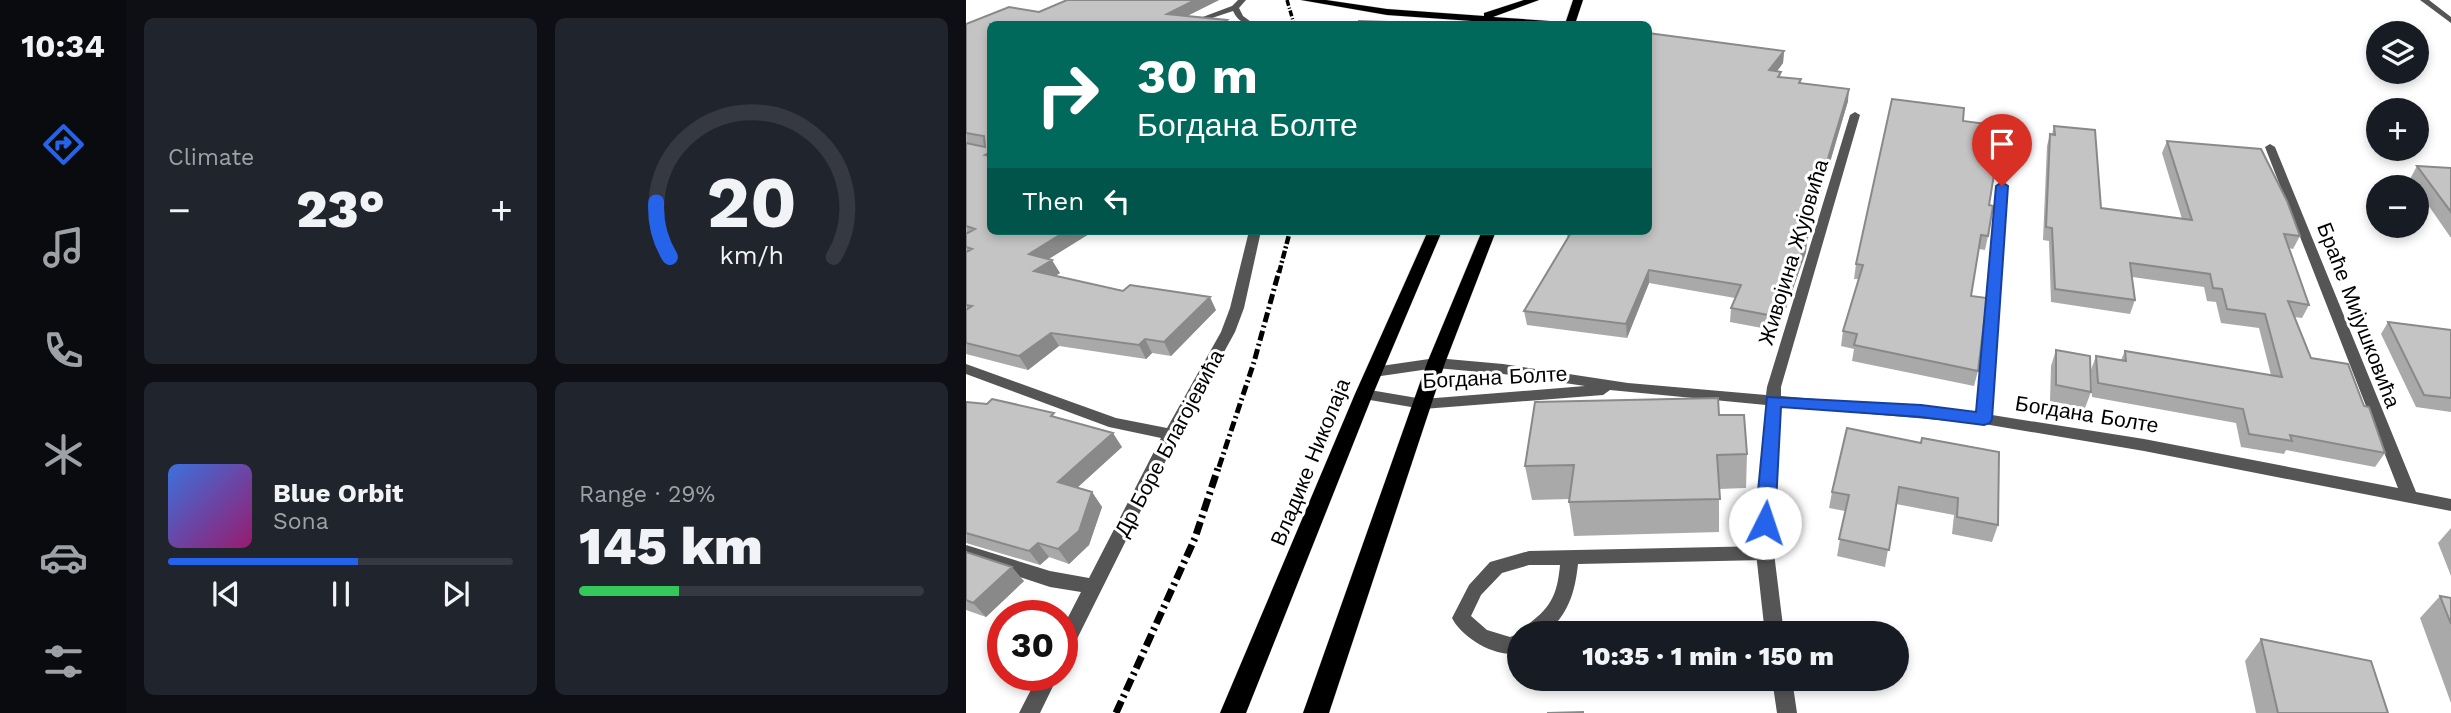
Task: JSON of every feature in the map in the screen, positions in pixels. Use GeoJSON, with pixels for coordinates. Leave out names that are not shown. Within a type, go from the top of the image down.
{"type":"FeatureCollection","features":[{"type":"Feature","properties":{"kind":"main road"},"geometry":{"type":"LineString","coordinates":[[1306,0],[1428,21]]}},
{"type":"Feature","properties":{"kind":"main road"},"geometry":{"type":"LineString","coordinates":[[1571,21],[1578,0]]}},
{"type":"Feature","properties":{"kind":"main road"},"geometry":{"type":"LineString","coordinates":[[1464,18],[1539,5]]}},
{"type":"Feature","properties":{"kind":"main road"},"geometry":{"type":"LineString","coordinates":[[1387,12],[1500,21]]}},
{"type":"Feature","properties":{"kind":"main road","name":"Владике Николаја"},"geometry":{"type":"LineString","coordinates":[[1233,713],[1364,394],[1433,235]]}},
{"type":"Feature","properties":{"kind":"main road"},"geometry":{"type":"LineString","coordinates":[[1316,713],[1436,363],[1487,235]]}},
{"type":"Feature","properties":{"kind":"street"},"geometry":{"type":"LineString","coordinates":[[1197,21],[1234,8],[1242,0]]}},
{"type":"Feature","properties":{"kind":"street"},"geometry":{"type":"LineString","coordinates":[[2424,0],[2451,21]]}},
{"type":"Feature","properties":{"kind":"street"},"geometry":{"type":"LineString","coordinates":[[1234,8],[1247,21]]}},
{"type":"Feature","properties":{"kind":"street","name":"Живојина Жујовића"},"geometry":{"type":"LineString","coordinates":[[1773,621],[1765,553],[1773,401],[1779,362],[1808,278],[1854,115]]}},
{"type":"Feature","properties":{"kind":"street","name":"Браће Мијушковића"},"geometry":{"type":"LineString","coordinates":[[2270,146],[2410,498]]}},
{"type":"Feature","properties":{"kind":"street"},"geometry":{"type":"LineString","coordinates":[[1984,419],[2002,186]]}},
{"type":"Feature","properties":{"kind":"street","name":"Др Боре Благојевића"},"geometry":{"type":"LineString","coordinates":[[1078,618],[1171,434],[1228,332],[1237,308],[1254,235]]}},
{"type":"Feature","properties":{"kind":"street","name":"Богдана Болте"},"geometry":{"type":"LineString","coordinates":[[1374,372],[1436,363],[1503,369],[1628,388],[1921,411],[2144,444],[2451,505]]}},
{"type":"Feature","properties":{"kind":"street"},"geometry":{"type":"LineString","coordinates":[[966,369],[1114,424],[1171,434]]}},
{"type":"Feature","properties":{"kind":"street","name":"Богдана Болте"},"geometry":{"type":"LineString","coordinates":[[1364,394],[1423,404],[1628,388]]}},
{"type":"Feature","properties":{"kind":"street"},"geometry":{"type":"LineString","coordinates":[[966,552],[1050,579],[1094,586]]}},
{"type":"Feature","properties":{"kind":"street"},"geometry":{"type":"LineString","coordinates":[[1507,645],[1481,637],[1461,618],[1475,590],[1496,567],[1529,558],[1765,553]]}},
{"type":"Feature","properties":{"kind":"street"},"geometry":{"type":"LineString","coordinates":[[1548,621],[1567,592],[1570,557]]}},
{"type":"Feature","properties":{"kind":"street"},"geometry":{"type":"LineString","coordinates":[[1029,713],[1040,691]]}},
{"type":"Feature","properties":{"kind":"street"},"geometry":{"type":"LineString","coordinates":[[1784,691],[1787,713]]}},
{"type":"Feature","properties":{"kind":"building"},"geometry":{"type":"Polygon","coordinates":[[[1067,0],[1195,0],[1167,14],[1227,20],[987,21],[987,235],[1060,235],[1029,254],[1052,260],[1034,271],[1123,291],[1130,285],[1210,297],[1164,342],[1145,339],[1139,345],[1051,333],[1019,356],[966,343],[966,310],[972,306],[966,305],[966,252],[972,249],[966,247],[966,234],[975,229],[966,226],[966,143],[985,147],[984,136],[966,133],[966,24],[1009,7],[1039,12],[1067,0]]]}},
{"type":"Feature","properties":{"kind":"building"},"geometry":{"type":"Polygon","coordinates":[[[1652,34],[1784,51],[1769,70],[1781,72],[1778,77],[1801,79],[1799,83],[1849,89],[1804,238],[1807,238],[1779,317],[1731,308],[1741,285],[1649,270],[1626,324],[1524,311],[1570,235],[1652,235],[1652,34]]]}},
{"type":"Feature","properties":{"kind":"building"},"geometry":{"type":"Polygon","coordinates":[[[1892,99],[1964,108],[1963,121],[2002,126],[1989,205],[1993,206],[1988,236],[1981,235],[1971,296],[1987,298],[1978,371],[1854,345],[1857,334],[1843,331],[1863,265],[1856,264],[1892,99]]]}},
{"type":"Feature","properties":{"kind":"building"},"geometry":{"type":"Polygon","coordinates":[[[2054,126],[2095,130],[2101,208],[2192,220],[2167,141],[2261,149],[2287,201],[2300,236],[2284,234],[2309,305],[2288,301],[2311,358],[2348,364],[2364,406],[2369,407],[2385,453],[2290,435],[2292,441],[2249,434],[2243,409],[2098,383],[2096,356],[2126,361],[2125,351],[2282,377],[2265,314],[2227,309],[2222,289],[2213,288],[2210,274],[2130,263],[2135,300],[2055,289],[2052,228],[2046,227],[2050,134],[2055,135],[2054,126]]]}},
{"type":"Feature","properties":{"kind":"building"},"geometry":{"type":"Polygon","coordinates":[[[2417,166],[2451,168],[2451,212],[2429,182],[2429,175],[2424,175],[2417,166]]]}},
{"type":"Feature","properties":{"kind":"building"},"geometry":{"type":"Polygon","coordinates":[[[2388,322],[2451,330],[2451,398],[2424,395],[2388,322]]]}},
{"type":"Feature","properties":{"kind":"building"},"geometry":{"type":"Polygon","coordinates":[[[2056,350],[2090,356],[2091,392],[2056,385],[2056,350]]]}},
{"type":"Feature","properties":{"kind":"building"},"geometry":{"type":"Polygon","coordinates":[[[1718,398],[1719,415],[1744,415],[1747,454],[1717,455],[1720,499],[1569,502],[1574,465],[1525,466],[1535,402],[1718,398]]]}},
{"type":"Feature","properties":{"kind":"building"},"geometry":{"type":"Polygon","coordinates":[[[992,399],[1054,413],[1051,416],[1113,433],[1058,482],[1092,492],[1079,531],[1058,549],[1038,543],[1029,551],[966,533],[966,402],[987,404],[992,399]]]}},
{"type":"Feature","properties":{"kind":"building"},"geometry":{"type":"Polygon","coordinates":[[[1847,428],[1921,443],[1922,438],[1999,452],[1998,525],[1957,517],[1958,498],[1899,487],[1889,550],[1839,539],[1849,495],[1832,492],[1847,428]]]}},
{"type":"Feature","properties":{"kind":"building"},"geometry":{"type":"Polygon","coordinates":[[[966,552],[1012,567],[973,603],[966,600],[966,552]]]}},
{"type":"Feature","properties":{"kind":"building"},"geometry":{"type":"Polygon","coordinates":[[[2440,596],[2451,598],[2451,624],[2440,596]]]}},
{"type":"Feature","properties":{"kind":"building"},"geometry":{"type":"Polygon","coordinates":[[[2261,639],[2371,661],[2388,713],[2278,713],[2261,639]]]}},
{"type":"Feature","properties":{"kind":"railway"},"geometry":{"type":"LineString","coordinates":[[1287,0],[1293,21]]}},
{"type":"Feature","properties":{"kind":"railway"},"geometry":{"type":"LineString","coordinates":[[1279,273],[1289,235]]}},
{"type":"Feature","properties":{"kind":"railway"},"geometry":{"type":"LineString","coordinates":[[1219,467],[1254,362],[1279,271]]}},
{"type":"Feature","properties":{"kind":"railway"},"geometry":{"type":"LineString","coordinates":[[1116,713],[1195,538],[1219,465]]}},
{"type":"Feature","properties":{"kind":"route"},"geometry":{"type":"LineString","coordinates":[[1765,523],[1773,401],[1921,411],[1984,419],[2002,186]]}}]}
